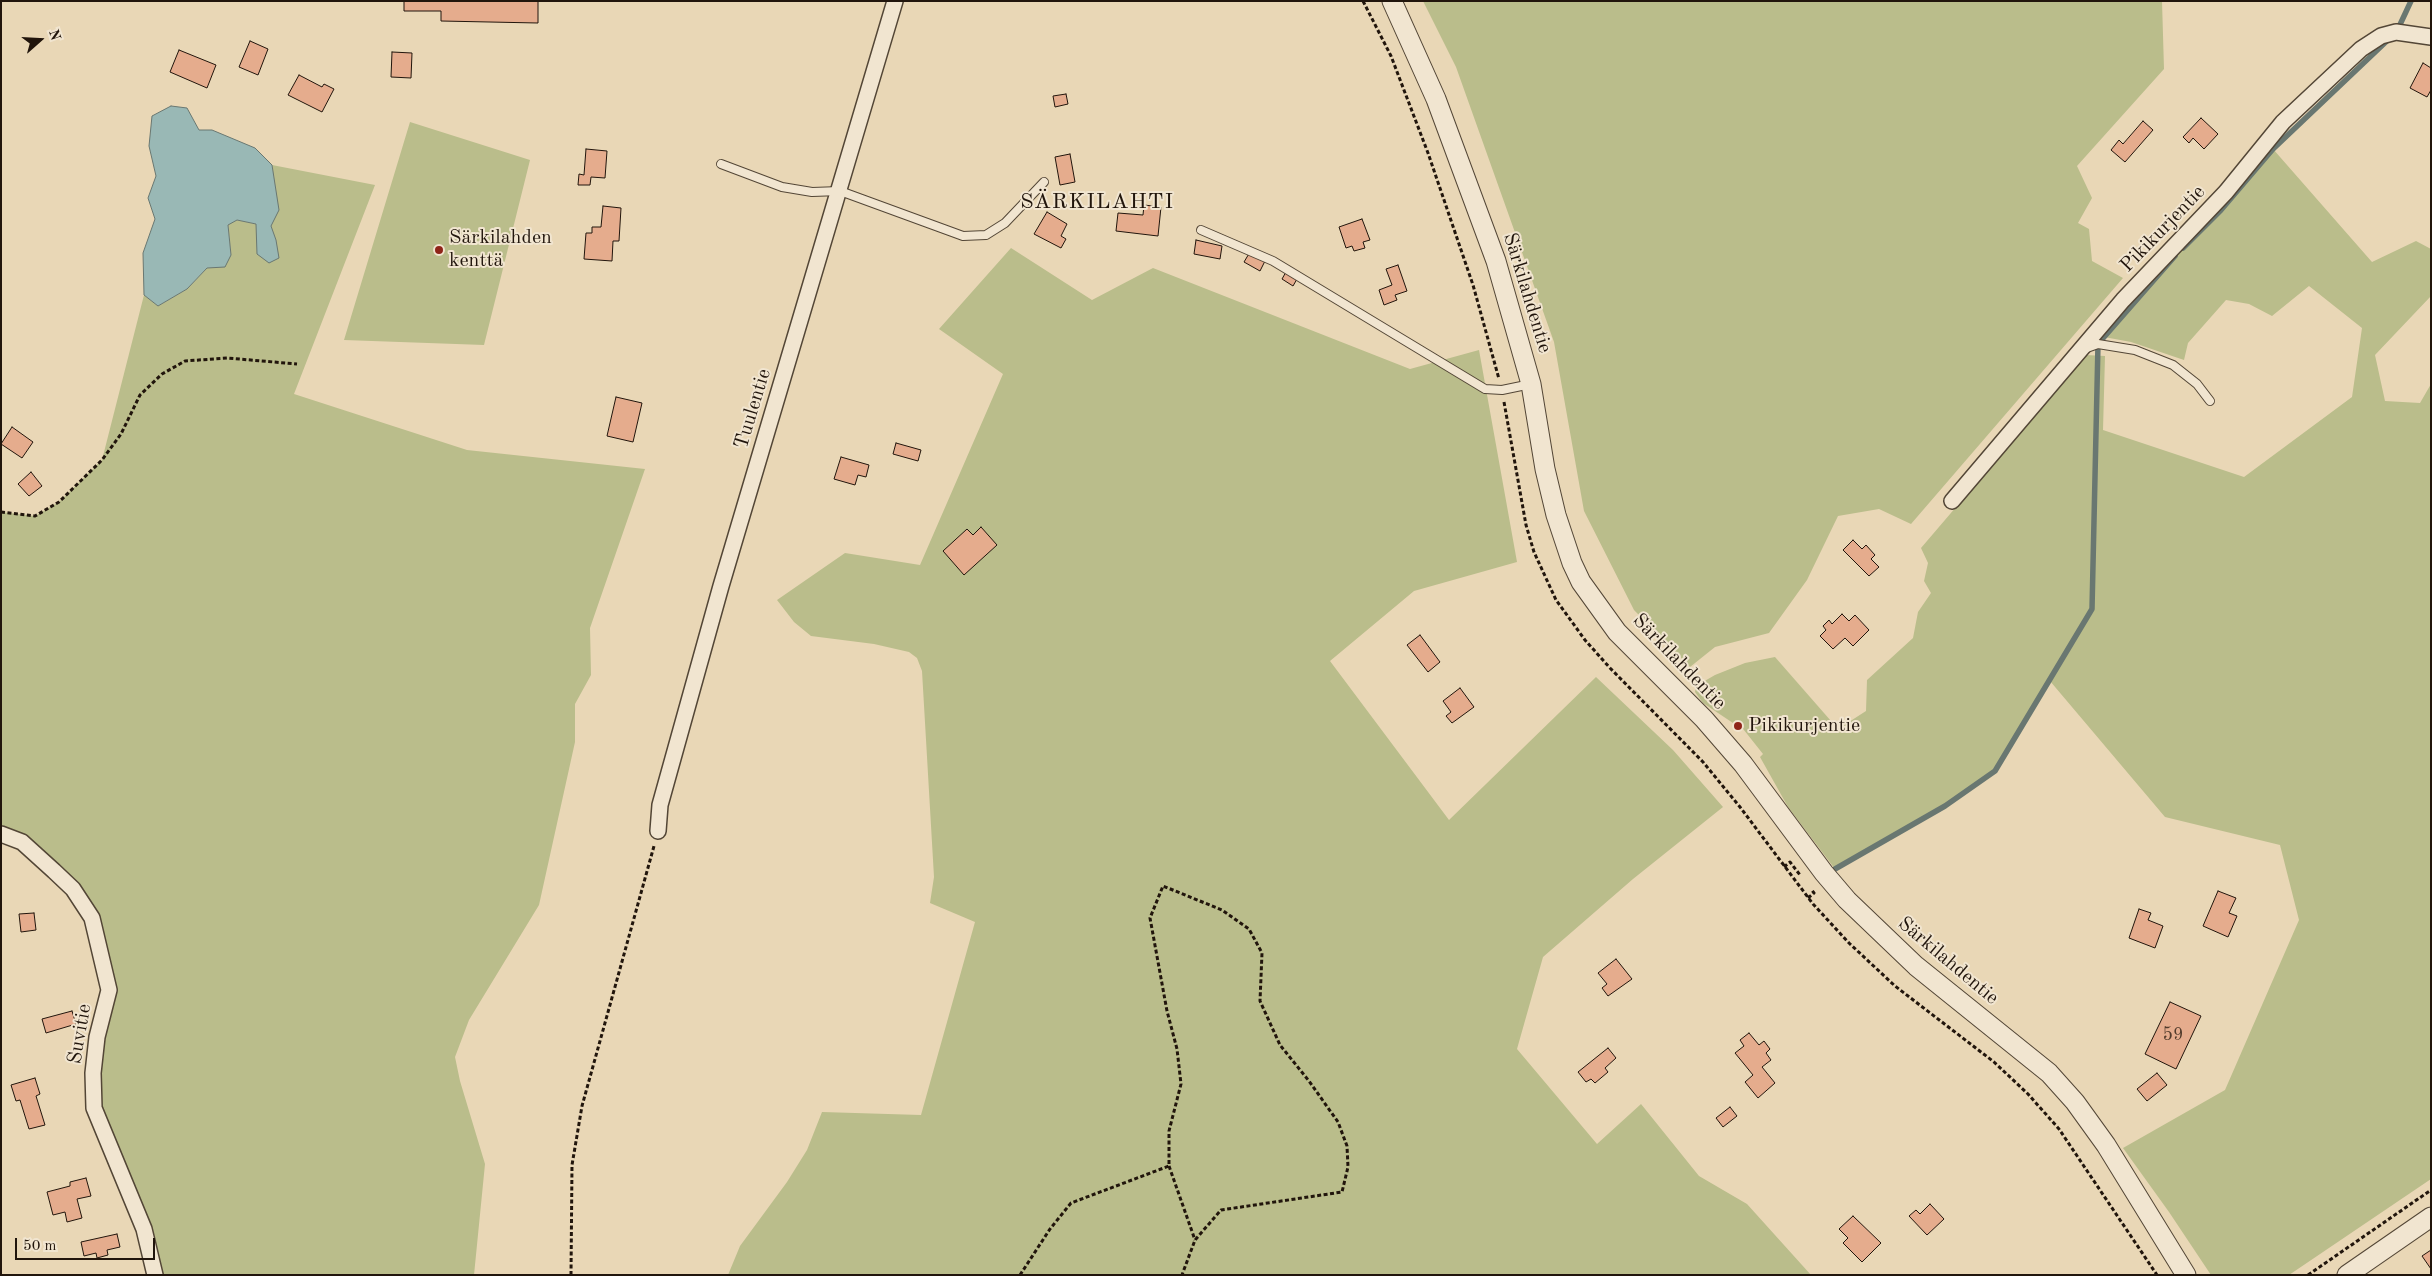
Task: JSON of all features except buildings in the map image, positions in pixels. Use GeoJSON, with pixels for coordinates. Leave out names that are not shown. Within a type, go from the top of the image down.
{"type":"FeatureCollection","features":[{"type":"Feature","properties":{"kind":"street","name":"Tuulentie"},"geometry":{"type":"LineString","coordinates":[[658,831],[660,805],[721,586],[895,1]]}},
{"type":"Feature","properties":{"kind":"street","name":"Särkilahdentie"},"geometry":{"type":"LineString","coordinates":[[1392,1],[1436,99],[1496,261],[1531,384],[1545,469],[1563,539],[1582,582],[1599,610],[1617,632],[1704,719],[1738,758],[1828,879],[1872,926],[1916,966],[2049,1074],[2075,1102],[2106,1145],[2186,1275]]}},
{"type":"Feature","properties":{"kind":"street","name":"Pikikurjentie"},"geometry":{"type":"LineString","coordinates":[[1952,501],[2122,300],[2226,192],[2283,122],[2360,49],[2380,36],[2396,32],[2431,36]]}},
{"type":"Feature","properties":{"kind":"street","name":"Suvitie"},"geometry":{"type":"LineString","coordinates":[[1,834],[22,842],[54,871],[73,889],[92,918],[109,990],[96,1046],[93,1073],[94,1108],[144,1229],[155,1275]]}},
{"type":"Feature","properties":{"kind":"street"},"geometry":{"type":"LineString","coordinates":[[2347,1275],[2431,1217]]}},
{"type":"Feature","properties":{"kind":"lane"},"geometry":{"type":"LineString","coordinates":[[721,164],[782,187],[812,192],[840,191],[963,236],[986,235],[1005,223],[1044,182]]}},
{"type":"Feature","properties":{"kind":"lane"},"geometry":{"type":"LineString","coordinates":[[1201,230],[1273,261],[1485,389],[1502,390],[1531,384]]}},
{"type":"Feature","properties":{"kind":"lane"},"geometry":{"type":"LineString","coordinates":[[2080,350],[2098,344],[2134,350],[2173,364],[2197,384],[2210,401]]}},
{"type":"Feature","properties":{"kind":"path"},"geometry":{"type":"LineString","coordinates":[[1363,1],[1391,56],[1428,153],[1473,285],[1502,390],[1526,525],[1534,552],[1556,600],[1585,640],[1610,668],[1703,762],[1740,807],[1808,898],[1849,943],[1895,986],[1994,1062],[2028,1094],[2060,1129],[2156,1275]]}},
{"type":"Feature","properties":{"kind":"path"},"geometry":{"type":"LineString","coordinates":[[1,512],[35,516],[59,502],[102,460],[116,441],[140,395],[162,374],[186,361],[226,358],[297,364]]}},
{"type":"Feature","properties":{"kind":"path"},"geometry":{"type":"LineString","coordinates":[[571,1275],[572,1165],[582,1106],[658,831]]}},
{"type":"Feature","properties":{"kind":"path"},"geometry":{"type":"LineString","coordinates":[[1784,867],[1790,862],[1802,878]]}},
{"type":"Feature","properties":{"kind":"path"},"geometry":{"type":"LineString","coordinates":[[1808,885],[1814,893],[1808,898]]}},
{"type":"Feature","properties":{"kind":"path"},"geometry":{"type":"LineString","coordinates":[[1182,1275],[1195,1240],[1221,1210],[1342,1192],[1348,1167],[1348,1146],[1338,1122],[1309,1081],[1280,1045],[1260,1001],[1262,954],[1249,929],[1222,910],[1163,886],[1150,918],[1167,1011],[1177,1049],[1181,1084],[1169,1131],[1170,1166],[1195,1240]]}},
{"type":"Feature","properties":{"kind":"path"},"geometry":{"type":"LineString","coordinates":[[1020,1275],[1050,1228],[1070,1203],[1170,1166]]}},
{"type":"Feature","properties":{"kind":"path"},"geometry":{"type":"LineString","coordinates":[[2308,1275],[2431,1190]]}},
{"type":"Feature","properties":{"kind":"green space"},"geometry":{"type":"Polygon","coordinates":[[[1423,1],[2162,1],[2164,69],[2077,166],[2092,198],[2078,223],[2089,229],[2092,261],[2123,278],[1911,524],[1879,509],[1838,516],[1807,580],[1769,633],[1715,647],[1690,667],[1634,610],[1584,511],[1554,342],[1456,67],[1423,1]]]}},
{"type":"Feature","properties":{"kind":"green space","name":"Särkilahden kenttä"},"geometry":{"type":"Polygon","coordinates":[[[410,122],[530,160],[484,345],[344,340],[410,122]]]}},
{"type":"Feature","properties":{"kind":"green space"},"geometry":{"type":"Polygon","coordinates":[[[2273,149],[2372,262],[2416,241],[2431,249],[2431,296],[2375,355],[2385,401],[2420,403],[2431,384],[2431,1179],[2289,1275],[2211,1275],[2123,1148],[2225,1090],[2299,920],[2280,845],[2165,817],[2050,681],[1995,771],[1945,806],[1835,869],[1788,807],[1760,757],[1763,754],[1736,720],[1733,723],[1703,703],[1695,692],[1696,686],[1715,675],[1745,663],[1775,657],[1838,729],[1866,711],[1867,680],[1913,638],[1918,612],[1931,593],[1924,581],[1928,563],[1921,548],[2086,355],[2105,356],[2103,430],[2244,477],[2352,397],[2362,328],[2309,286],[2272,316],[2249,304],[2226,300],[2188,343],[2184,360],[2131,342],[2104,337],[2177,254],[2221,210],[2273,149]]]}},
{"type":"Feature","properties":{"kind":"green space"},"geometry":{"type":"Polygon","coordinates":[[[272,165],[375,185],[294,394],[467,450],[645,469],[590,628],[591,675],[575,704],[575,742],[539,905],[469,1020],[455,1057],[460,1081],[485,1164],[474,1275],[155,1275],[94,1108],[105,1011],[99,942],[73,889],[1,834],[1,512],[35,516],[59,502],[102,460],[144,295],[158,306],[187,289],[207,268],[231,255],[228,224],[237,220],[256,224],[276,240],[270,225],[274,183],[272,165]]]}},
{"type":"Feature","properties":{"kind":"green space"},"geometry":{"type":"Polygon","coordinates":[[[1011,248],[1092,300],[1153,268],[1410,369],[1479,350],[1517,562],[1414,591],[1330,661],[1449,820],[1596,677],[1673,750],[1723,807],[1633,879],[1543,957],[1517,1049],[1597,1144],[1641,1104],[1699,1176],[1747,1204],[1811,1275],[728,1275],[740,1246],[787,1182],[807,1150],[822,1112],[921,1115],[975,922],[930,903],[934,877],[922,671],[917,658],[909,652],[874,644],[811,636],[794,622],[777,600],[845,553],[920,565],[1003,374],[939,329],[1011,248]]]}},
{"type":"Feature","properties":{"kind":"water"},"geometry":{"type":"Polygon","coordinates":[[[171,106],[187,108],[199,130],[212,130],[255,148],[272,165],[279,210],[271,226],[279,258],[269,263],[257,254],[256,224],[237,220],[228,225],[231,255],[225,267],[207,268],[187,289],[158,306],[144,295],[143,253],[155,219],[148,198],[156,176],[149,146],[152,116],[171,106]]]}},
{"type":"Feature","properties":{"kind":"waterway"},"geometry":{"type":"LineString","coordinates":[[2397,31],[2411,1]]}},
{"type":"Feature","properties":{"kind":"waterway"},"geometry":{"type":"LineString","coordinates":[[2183,248],[2221,210],[2273,149],[2391,37]]}},
{"type":"Feature","properties":{"kind":"waterway"},"geometry":{"type":"LineString","coordinates":[[1835,869],[1945,806],[1995,771],[2092,609],[2098,344],[2175,256]]}},
{"type":"Feature","properties":{"kind":"place","name":"Särkilahden kenttä"},"geometry":{"type":"Point","coordinates":[439,250]}},
{"type":"Feature","properties":{"kind":"place","name":"Pikikurjentie"},"geometry":{"type":"Point","coordinates":[1738,726]}},
{"type":"Feature","properties":{"kind":"district","name":"SÄRKILAHTI"},"geometry":{"type":"Point","coordinates":[1097,202]}}]}
